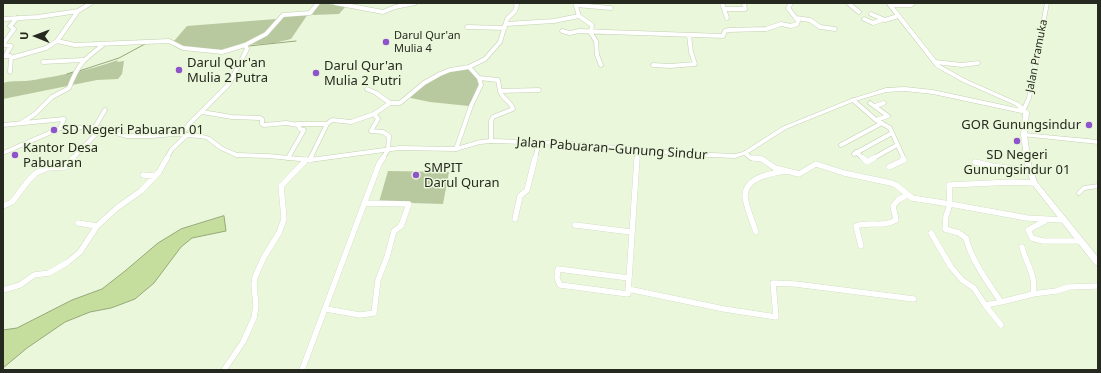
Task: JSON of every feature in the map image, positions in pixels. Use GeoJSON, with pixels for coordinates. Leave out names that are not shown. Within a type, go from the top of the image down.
{"type":"FeatureCollection","features":[{"type":"Feature","properties":{"kind":"main road"},"geometry":{"type":"LineString","coordinates":[[889,4],[935,62],[945,70],[960,79],[1017,104],[1025,110],[1024,135],[1030,171],[1034,182],[1079,241],[1098,263]]}},
{"type":"Feature","properties":{"kind":"street"},"geometry":{"type":"LineString","coordinates":[[17,18],[10,26],[14,29],[3,45],[10,46],[5,56],[10,56],[11,58],[22,54],[43,50],[57,41],[78,11],[91,3]]}},
{"type":"Feature","properties":{"kind":"street"},"geometry":{"type":"LineString","coordinates":[[57,41],[75,45],[169,41],[183,48],[222,52],[246,46],[266,34],[282,16],[310,13],[318,3]]}},
{"type":"Feature","properties":{"kind":"street"},"geometry":{"type":"LineString","coordinates":[[335,3],[383,12],[395,7],[415,3]]}},
{"type":"Feature","properties":{"kind":"street"},"geometry":{"type":"LineString","coordinates":[[224,370],[244,341],[251,325],[256,310],[254,285],[255,278],[264,256],[284,221],[284,204],[280,190],[281,186],[289,179],[299,165],[308,160],[327,124],[332,120],[351,122],[374,114],[379,108],[390,103],[400,103],[424,83],[440,74],[450,70],[469,67],[485,59],[502,38],[507,19],[515,11],[517,5],[515,3]]}},
{"type":"Feature","properties":{"kind":"street"},"geometry":{"type":"LineString","coordinates":[[722,3],[727,18]]}},
{"type":"Feature","properties":{"kind":"street"},"geometry":{"type":"LineString","coordinates":[[724,9],[745,9],[744,3]]}},
{"type":"Feature","properties":{"kind":"street"},"geometry":{"type":"LineString","coordinates":[[562,31],[570,33],[579,31],[723,36],[724,31],[729,30],[766,29],[781,24],[794,25],[799,22],[788,8],[791,3]]}},
{"type":"Feature","properties":{"kind":"street"},"geometry":{"type":"LineString","coordinates":[[848,3],[859,12]]}},
{"type":"Feature","properties":{"kind":"street"},"geometry":{"type":"LineString","coordinates":[[889,4],[909,5],[913,3]]}},
{"type":"Feature","properties":{"kind":"street","name":"Jalan Pramuka"},"geometry":{"type":"LineString","coordinates":[[1025,110],[1047,3]]}},
{"type":"Feature","properties":{"kind":"street"},"geometry":{"type":"LineString","coordinates":[[575,4],[578,9],[579,16]]}},
{"type":"Feature","properties":{"kind":"street"},"geometry":{"type":"LineString","coordinates":[[575,4],[611,8]]}},
{"type":"Feature","properties":{"kind":"street"},"geometry":{"type":"LineString","coordinates":[[3,19],[78,11]]}},
{"type":"Feature","properties":{"kind":"street"},"geometry":{"type":"LineString","coordinates":[[871,14],[882,20]]}},
{"type":"Feature","properties":{"kind":"street"},"geometry":{"type":"LineString","coordinates":[[506,24],[526,24],[554,21],[579,16],[590,23],[591,32],[596,41],[597,55],[600,65]]}},
{"type":"Feature","properties":{"kind":"street"},"geometry":{"type":"LineString","coordinates":[[864,19],[872,23],[898,16]]}},
{"type":"Feature","properties":{"kind":"street"},"geometry":{"type":"LineString","coordinates":[[796,18],[809,18],[818,23],[820,27],[835,29]]}},
{"type":"Feature","properties":{"kind":"street"},"geometry":{"type":"LineString","coordinates":[[468,27],[505,28]]}},
{"type":"Feature","properties":{"kind":"street"},"geometry":{"type":"LineString","coordinates":[[653,65],[670,66],[695,64],[691,52],[689,35]]}},
{"type":"Feature","properties":{"kind":"street"},"geometry":{"type":"LineString","coordinates":[[21,123],[35,114],[52,97],[69,88],[75,72],[83,60],[103,45]]}},
{"type":"Feature","properties":{"kind":"street"},"geometry":{"type":"LineString","coordinates":[[3,290],[20,285],[34,275],[49,273],[68,262],[80,252],[97,226],[118,207],[138,194],[159,172],[172,149],[185,135],[190,123],[229,84],[244,54],[246,46]]}},
{"type":"Feature","properties":{"kind":"street"},"geometry":{"type":"LineString","coordinates":[[10,72],[11,58]]}},
{"type":"Feature","properties":{"kind":"street"},"geometry":{"type":"LineString","coordinates":[[43,62],[83,60]]}},
{"type":"Feature","properties":{"kind":"street"},"geometry":{"type":"LineString","coordinates":[[935,62],[962,65],[978,63]]}},
{"type":"Feature","properties":{"kind":"street"},"geometry":{"type":"LineString","coordinates":[[456,149],[470,106],[480,89],[481,82],[479,78],[469,67]]}},
{"type":"Feature","properties":{"kind":"street"},"geometry":{"type":"LineString","coordinates":[[479,78],[498,80],[501,96],[512,105],[513,109],[493,117],[491,121],[491,141]]}},
{"type":"Feature","properties":{"kind":"street"},"geometry":{"type":"LineString","coordinates":[[367,89],[376,93],[390,103]]}},
{"type":"Feature","properties":{"kind":"street"},"geometry":{"type":"LineString","coordinates":[[500,91],[539,90]]}},
{"type":"Feature","properties":{"kind":"street","name":"Jalan Pabuaran–Gunung Sindur"},"geometry":{"type":"LineString","coordinates":[[3,154],[60,128],[95,127],[126,136],[185,135],[208,138],[221,148],[236,155],[308,160],[412,148],[456,149],[480,142],[491,141],[596,145],[735,156],[745,153],[784,128],[853,100],[886,90],[915,90],[1025,110]]}},
{"type":"Feature","properties":{"kind":"street"},"geometry":{"type":"LineString","coordinates":[[853,100],[876,120],[890,128],[904,160],[889,167]]}},
{"type":"Feature","properties":{"kind":"street"},"geometry":{"type":"LineString","coordinates":[[870,103],[888,116],[876,120]]}},
{"type":"Feature","properties":{"kind":"street"},"geometry":{"type":"LineString","coordinates":[[875,106],[884,103]]}},
{"type":"Feature","properties":{"kind":"street"},"geometry":{"type":"LineString","coordinates":[[95,127],[105,110]]}},
{"type":"Feature","properties":{"kind":"street"},"geometry":{"type":"LineString","coordinates":[[202,112],[232,117],[260,118],[262,119],[262,124],[264,125],[286,123],[327,124]]}},
{"type":"Feature","properties":{"kind":"street"},"geometry":{"type":"LineString","coordinates":[[302,370],[379,164],[388,150],[389,136],[383,132],[371,131],[378,119],[374,114]]}},
{"type":"Feature","properties":{"kind":"street"},"geometry":{"type":"LineString","coordinates":[[3,125],[64,119],[60,128]]}},
{"type":"Feature","properties":{"kind":"street"},"geometry":{"type":"LineString","coordinates":[[841,145],[882,123]]}},
{"type":"Feature","properties":{"kind":"street"},"geometry":{"type":"LineString","coordinates":[[288,158],[304,130],[294,124]]}},
{"type":"Feature","properties":{"kind":"street"},"geometry":{"type":"LineString","coordinates":[[3,206],[11,204],[29,179],[39,171],[46,167],[63,168],[66,166],[102,128]]}},
{"type":"Feature","properties":{"kind":"street"},"geometry":{"type":"LineString","coordinates":[[892,133],[854,153],[867,162],[897,145]]}},
{"type":"Feature","properties":{"kind":"street"},"geometry":{"type":"LineString","coordinates":[[1024,135],[1098,142]]}},
{"type":"Feature","properties":{"kind":"street"},"geometry":{"type":"LineString","coordinates":[[515,219],[520,196],[528,190],[539,142]]}},
{"type":"Feature","properties":{"kind":"street"},"geometry":{"type":"LineString","coordinates":[[629,278],[558,269],[557,278],[560,285],[628,294],[628,289],[629,278],[631,232],[638,149]]}},
{"type":"Feature","properties":{"kind":"street"},"geometry":{"type":"LineString","coordinates":[[745,153],[751,158],[762,159],[775,168],[803,174],[816,164],[852,175],[891,183],[896,185],[907,195],[922,200],[1027,218],[1063,220]]}},
{"type":"Feature","properties":{"kind":"street"},"geometry":{"type":"LineString","coordinates":[[975,162],[992,166],[1030,171]]}},
{"type":"Feature","properties":{"kind":"street"},"geometry":{"type":"LineString","coordinates":[[756,232],[745,196],[746,190],[757,177],[789,171]]}},
{"type":"Feature","properties":{"kind":"street"},"geometry":{"type":"LineString","coordinates":[[143,175],[154,176]]}},
{"type":"Feature","properties":{"kind":"street"},"geometry":{"type":"LineString","coordinates":[[1001,302],[968,250],[966,238],[959,233],[945,228],[946,216],[950,204],[949,185],[999,182],[1034,182]]}},
{"type":"Feature","properties":{"kind":"street"},"geometry":{"type":"LineString","coordinates":[[1079,193],[1084,188],[1098,186]]}},
{"type":"Feature","properties":{"kind":"street"},"geometry":{"type":"LineString","coordinates":[[861,246],[856,226],[863,224],[881,225],[894,222],[896,220],[893,206],[898,200],[907,195]]}},
{"type":"Feature","properties":{"kind":"street"},"geometry":{"type":"LineString","coordinates":[[326,309],[360,315],[374,313],[378,280],[394,231],[401,226],[409,204],[365,203]]}},
{"type":"Feature","properties":{"kind":"street"},"geometry":{"type":"LineString","coordinates":[[1046,220],[1028,230],[1032,238],[1037,242],[1079,241]]}},
{"type":"Feature","properties":{"kind":"street"},"geometry":{"type":"LineString","coordinates":[[78,223],[97,226]]}},
{"type":"Feature","properties":{"kind":"street"},"geometry":{"type":"LineString","coordinates":[[575,225],[631,232]]}},
{"type":"Feature","properties":{"kind":"street"},"geometry":{"type":"LineString","coordinates":[[931,233],[952,267],[962,280],[974,288],[1001,325]]}},
{"type":"Feature","properties":{"kind":"street"},"geometry":{"type":"LineString","coordinates":[[1022,247],[1024,256],[1035,280],[1036,286],[1033,294]]}},
{"type":"Feature","properties":{"kind":"street"},"geometry":{"type":"LineString","coordinates":[[628,289],[724,309],[776,317],[773,283],[802,284],[914,299]]}},
{"type":"Feature","properties":{"kind":"street"},"geometry":{"type":"LineString","coordinates":[[985,305],[1008,299],[1026,298],[1033,294],[1069,287],[1098,286]]}},
{"type":"Feature","properties":{"kind":"shaded area"},"geometry":{"type":"Polygon","coordinates":[[[319,3],[346,6],[339,14],[312,15],[319,3]]]}},
{"type":"Feature","properties":{"kind":"shaded area"},"geometry":{"type":"Polygon","coordinates":[[[308,14],[291,39],[274,43],[248,45],[262,37],[282,16],[308,14]]]}},
{"type":"Feature","properties":{"kind":"shaded area"},"geometry":{"type":"Polygon","coordinates":[[[276,19],[266,32],[242,46],[220,52],[182,46],[174,41],[187,26],[276,19]]]}},
{"type":"Feature","properties":{"kind":"shaded area"},"geometry":{"type":"Polygon","coordinates":[[[118,60],[117,62],[124,61],[122,74],[118,79],[97,80],[3,99],[3,83],[30,81],[66,74],[97,67],[118,60]]]}},
{"type":"Feature","properties":{"kind":"shaded area"},"geometry":{"type":"Polygon","coordinates":[[[466,67],[481,81],[469,106],[430,102],[406,97],[438,74],[466,67]]]}},
{"type":"Feature","properties":{"kind":"shaded area"},"geometry":{"type":"Polygon","coordinates":[[[388,171],[449,172],[443,204],[379,202],[388,171]]]}},
{"type":"Feature","properties":{"kind":"shaded area"},"geometry":{"type":"Polygon","coordinates":[[[224,216],[226,231],[192,238],[181,247],[154,283],[135,299],[111,308],[90,312],[65,322],[27,348],[3,368],[3,330],[17,328],[72,300],[102,289],[158,243],[181,229],[224,216]]]}},
{"type":"Feature","properties":{"kind":"waterway"},"geometry":{"type":"LineString","coordinates":[[249,46],[296,41]]}},
{"type":"Feature","properties":{"kind":"waterway"},"geometry":{"type":"LineString","coordinates":[[79,71],[119,58],[145,44]]}},
{"type":"Feature","properties":{"kind":"waterway"},"geometry":{"type":"LineString","coordinates":[[173,45],[181,49]]}},
{"type":"Feature","properties":{"kind":"waterway"},"geometry":{"type":"LineString","coordinates":[[67,74],[73,72]]}},
{"type":"Feature","properties":{"kind":"place","name":"Darul Qur'an Mulia 4"},"geometry":{"type":"Point","coordinates":[386,42]}},
{"type":"Feature","properties":{"kind":"place","name":"Darul Qur'an Mulia 2 Putra"},"geometry":{"type":"Point","coordinates":[179,70]}},
{"type":"Feature","properties":{"kind":"place","name":"Darul Qur'an Mulia 2 Putri"},"geometry":{"type":"Point","coordinates":[316,73]}},
{"type":"Feature","properties":{"kind":"place","name":"GOR Gunungsindur"},"geometry":{"type":"Point","coordinates":[1089,125]}},
{"type":"Feature","properties":{"kind":"place","name":"SD Negeri Pabuaran 01"},"geometry":{"type":"Point","coordinates":[54,130]}},
{"type":"Feature","properties":{"kind":"place","name":"SD Negeri Gunungsindur 01"},"geometry":{"type":"Point","coordinates":[1017,141]}},
{"type":"Feature","properties":{"kind":"place","name":"Kantor Desa Pabuaran"},"geometry":{"type":"Point","coordinates":[15,155]}},
{"type":"Feature","properties":{"kind":"place","name":"SMPIT Darul Quran"},"geometry":{"type":"Point","coordinates":[416,175]}}]}
